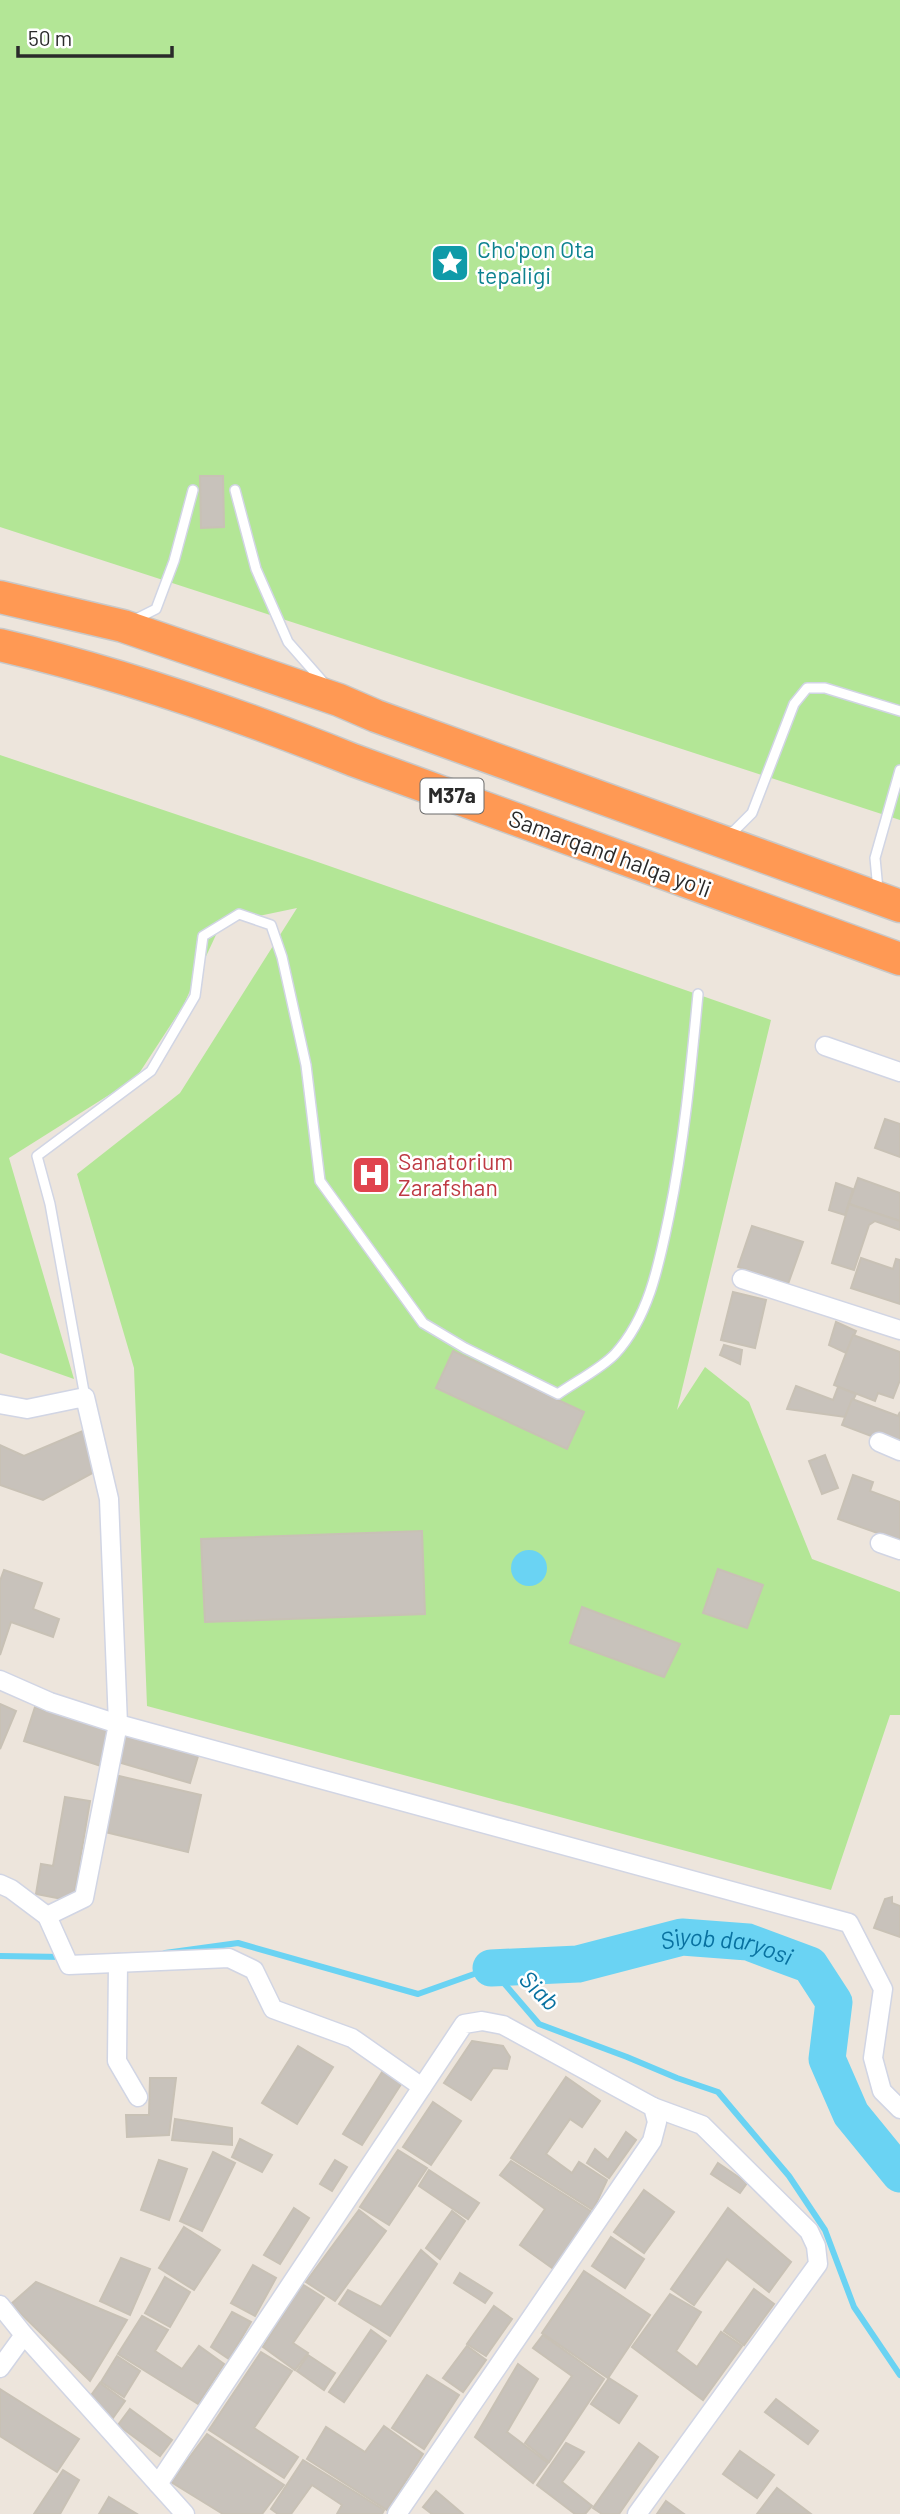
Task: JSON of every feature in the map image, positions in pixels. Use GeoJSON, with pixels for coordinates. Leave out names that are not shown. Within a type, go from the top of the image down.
{"type":"FeatureCollection","features":[{"type":"Feature","properties":{"kind":"highway","name":"M37a"},"geometry":{"type":"LineString","coordinates":[[0,597],[123,626],[339,700],[376,716],[889,902]]}},
{"type":"Feature","properties":{"kind":"highway","name":"Samarqand halqa yoʻli"},"geometry":{"type":"LineString","coordinates":[[0,645],[72,662],[265,725],[353,760],[900,959]]}},
{"type":"Feature","properties":{"kind":"highway"},"geometry":{"type":"LineString","coordinates":[[353,760],[375,761],[388,747],[388,730],[376,716]]}},
{"type":"Feature","properties":{"kind":"street"},"geometry":{"type":"LineString","coordinates":[[825,1046],[900,1072]]}},
{"type":"Feature","properties":{"kind":"street"},"geometry":{"type":"LineString","coordinates":[[742,1279],[900,1329]]}},
{"type":"Feature","properties":{"kind":"street"},"geometry":{"type":"LineString","coordinates":[[0,1404],[27,1409],[85,1397],[109,1499],[118,1724],[84,1898],[47,1916]]}},
{"type":"Feature","properties":{"kind":"street"},"geometry":{"type":"LineString","coordinates":[[879,1442],[900,1451]]}},
{"type":"Feature","properties":{"kind":"street"},"geometry":{"type":"LineString","coordinates":[[880,1543],[900,1550]]}},
{"type":"Feature","properties":{"kind":"street"},"geometry":{"type":"LineString","coordinates":[[0,1680],[50,1702],[118,1724],[849,1923],[892,1988],[873,2058],[882,2091],[900,2109]]}},
{"type":"Feature","properties":{"kind":"street"},"geometry":{"type":"LineString","coordinates":[[0,1884],[47,1916],[69,1965],[229,1958],[254,1970],[273,2009],[352,2038],[422,2087]]}},
{"type":"Feature","properties":{"kind":"street"},"geometry":{"type":"LineString","coordinates":[[118,1964],[117,2061],[138,2097]]}},
{"type":"Feature","properties":{"kind":"street"},"geometry":{"type":"LineString","coordinates":[[158,2484],[464,2024],[482,2021],[503,2025],[653,2107],[702,2125],[809,2231],[816,2246],[818,2264],[637,2514]]}},
{"type":"Feature","properties":{"kind":"street"},"geometry":{"type":"LineString","coordinates":[[397,2514],[652,2141],[657,2122],[653,2107]]}},
{"type":"Feature","properties":{"kind":"street"},"geometry":{"type":"LineString","coordinates":[[0,2305],[158,2484],[177,2512]]}},
{"type":"Feature","properties":{"kind":"street"},"geometry":{"type":"LineString","coordinates":[[0,2368],[24,2335]]}},
{"type":"Feature","properties":{"kind":"lane"},"geometry":{"type":"LineString","coordinates":[[123,626],[156,609],[174,561],[193,490]]}},
{"type":"Feature","properties":{"kind":"lane"},"geometry":{"type":"LineString","coordinates":[[235,490],[257,569],[288,642],[339,700]]}},
{"type":"Feature","properties":{"kind":"lane"},"geometry":{"type":"LineString","coordinates":[[713,839],[735,830],[752,813],[794,704],[807,688],[825,688],[900,711]]}},
{"type":"Feature","properties":{"kind":"lane"},"geometry":{"type":"LineString","coordinates":[[889,902],[875,858],[900,770]]}},
{"type":"Feature","properties":{"kind":"lane"},"geometry":{"type":"LineString","coordinates":[[85,1397],[54,1228],[37,1156],[151,1071],[195,996],[203,936],[239,914],[271,925],[282,957],[306,1065],[320,1181],[423,1323],[465,1348],[558,1394],[614,1355],[642,1316],[660,1259],[678,1170],[689,1097],[698,994]]}},
{"type":"Feature","properties":{"kind":"green space","name":"Cho'pon Ota tepaligi"},"geometry":{"type":"Polygon","coordinates":[[[0,0],[900,0],[900,820],[0,527],[0,0]]]}},
{"type":"Feature","properties":{"kind":"green space","name":"Sanatorium Zarafshan"},"geometry":{"type":"Polygon","coordinates":[[[0,755],[312,860],[771,1020],[677,1410],[705,1367],[749,1402],[812,1559],[900,1592],[900,1715],[890,1715],[831,1890],[147,1706],[134,1368],[77,1174],[180,1093],[297,908],[221,924],[183,1006],[136,1078],[9,1158],[74,1379],[0,1353],[0,755]]]}},
{"type":"Feature","properties":{"kind":"water"},"geometry":{"type":"Polygon","coordinates":[[[529,1550],[542,1555],[547,1568],[542,1581],[529,1586],[516,1581],[511,1568],[516,1555],[529,1550]]]}},
{"type":"Feature","properties":{"kind":"building"},"geometry":{"type":"Polygon","coordinates":[[[200,476],[223,476],[224,527],[201,528],[200,476]]]}},
{"type":"Feature","properties":{"kind":"building"},"geometry":{"type":"Polygon","coordinates":[[[885,1119],[900,1124],[900,1157],[875,1148],[885,1119]]]}},
{"type":"Feature","properties":{"kind":"building"},"geometry":{"type":"Polygon","coordinates":[[[858,1178],[900,1193],[900,1221],[849,1204],[858,1178]]]}},
{"type":"Feature","properties":{"kind":"building"},"geometry":{"type":"Polygon","coordinates":[[[836,1183],[853,1189],[845,1215],[829,1210],[836,1183]]]}},
{"type":"Feature","properties":{"kind":"building"},"geometry":{"type":"Polygon","coordinates":[[[849,1204],[900,1221],[900,1230],[875,1221],[869,1225],[854,1270],[832,1263],[849,1204]]]}},
{"type":"Feature","properties":{"kind":"building"},"geometry":{"type":"Polygon","coordinates":[[[752,1226],[803,1242],[788,1284],[738,1267],[752,1226]]]}},
{"type":"Feature","properties":{"kind":"building"},"geometry":{"type":"Polygon","coordinates":[[[861,1258],[893,1269],[896,1259],[900,1260],[900,1304],[851,1288],[861,1258]]]}},
{"type":"Feature","properties":{"kind":"building"},"geometry":{"type":"Polygon","coordinates":[[[733,1292],[766,1300],[755,1348],[721,1340],[733,1292]]]}},
{"type":"Feature","properties":{"kind":"building"},"geometry":{"type":"Polygon","coordinates":[[[836,1322],[856,1331],[846,1353],[829,1345],[836,1322]]]}},
{"type":"Feature","properties":{"kind":"building"},"geometry":{"type":"Polygon","coordinates":[[[853,1335],[900,1352],[900,1380],[893,1398],[878,1393],[875,1401],[834,1385],[853,1335]]]}},
{"type":"Feature","properties":{"kind":"building"},"geometry":{"type":"Polygon","coordinates":[[[724,1345],[742,1350],[740,1364],[720,1355],[724,1345]]]}},
{"type":"Feature","properties":{"kind":"building"},"geometry":{"type":"Polygon","coordinates":[[[453,1351],[584,1412],[567,1449],[436,1388],[453,1351]]]}},
{"type":"Feature","properties":{"kind":"building"},"geometry":{"type":"Polygon","coordinates":[[[796,1386],[833,1400],[838,1387],[856,1394],[845,1417],[787,1409],[796,1386]]]}},
{"type":"Feature","properties":{"kind":"building"},"geometry":{"type":"Polygon","coordinates":[[[852,1399],[898,1416],[900,1412],[900,1447],[842,1425],[852,1399]]]}},
{"type":"Feature","properties":{"kind":"building"},"geometry":{"type":"Polygon","coordinates":[[[85,1430],[98,1470],[43,1500],[0,1485],[0,1445],[24,1456],[85,1430]]]}},
{"type":"Feature","properties":{"kind":"building"},"geometry":{"type":"Polygon","coordinates":[[[825,1455],[838,1488],[822,1494],[809,1461],[825,1455]]]}},
{"type":"Feature","properties":{"kind":"building"},"geometry":{"type":"Polygon","coordinates":[[[853,1475],[873,1482],[870,1491],[900,1502],[900,1541],[838,1519],[853,1475]]]}},
{"type":"Feature","properties":{"kind":"building"},"geometry":{"type":"Polygon","coordinates":[[[422,1531],[425,1614],[205,1622],[201,1539],[422,1531]]]}},
{"type":"Feature","properties":{"kind":"building"},"geometry":{"type":"Polygon","coordinates":[[[718,1569],[763,1585],[747,1628],[703,1613],[718,1569]]]}},
{"type":"Feature","properties":{"kind":"building"},"geometry":{"type":"Polygon","coordinates":[[[4,1570],[42,1583],[33,1609],[59,1619],[53,1637],[11,1622],[0,1655],[0,1581],[4,1570]]]}},
{"type":"Feature","properties":{"kind":"building"},"geometry":{"type":"Polygon","coordinates":[[[582,1607],[680,1644],[664,1677],[570,1643],[582,1607]]]}},
{"type":"Feature","properties":{"kind":"building"},"geometry":{"type":"Polygon","coordinates":[[[0,1704],[16,1711],[0,1749],[0,1704]]]}},
{"type":"Feature","properties":{"kind":"building"},"geometry":{"type":"Polygon","coordinates":[[[35,1707],[112,1732],[101,1766],[24,1741],[35,1707]]]}},
{"type":"Feature","properties":{"kind":"building"},"geometry":{"type":"Polygon","coordinates":[[[127,1731],[199,1753],[190,1783],[118,1762],[127,1731]]]}},
{"type":"Feature","properties":{"kind":"building"},"geometry":{"type":"Polygon","coordinates":[[[119,1776],[201,1795],[188,1852],[105,1832],[119,1776]]]}},
{"type":"Feature","properties":{"kind":"building"},"geometry":{"type":"Polygon","coordinates":[[[65,1797],[90,1801],[73,1901],[36,1894],[41,1864],[53,1866],[65,1797]]]}},
{"type":"Feature","properties":{"kind":"building"},"geometry":{"type":"Polygon","coordinates":[[[892,1897],[892,1903],[900,1906],[900,1937],[874,1928],[885,1899],[892,1897]]]}},
{"type":"Feature","properties":{"kind":"building"},"geometry":{"type":"Polygon","coordinates":[[[472,2041],[503,2046],[510,2057],[507,2069],[493,2068],[471,2100],[444,2083],[472,2041]]]}},
{"type":"Feature","properties":{"kind":"building"},"geometry":{"type":"Polygon","coordinates":[[[298,2046],[333,2067],[297,2124],[262,2103],[298,2046]]]}},
{"type":"Feature","properties":{"kind":"building"},"geometry":{"type":"Polygon","coordinates":[[[386,2066],[405,2078],[362,2145],[343,2134],[386,2066]]]}},
{"type":"Feature","properties":{"kind":"building"},"geometry":{"type":"Polygon","coordinates":[[[566,2077],[600,2101],[582,2127],[570,2119],[546,2154],[572,2173],[579,2162],[607,2180],[593,2210],[511,2158],[566,2077]]]}},
{"type":"Feature","properties":{"kind":"building"},"geometry":{"type":"Polygon","coordinates":[[[150,2078],[176,2078],[169,2135],[127,2137],[126,2115],[149,2115],[150,2078]]]}},
{"type":"Feature","properties":{"kind":"building"},"geometry":{"type":"Polygon","coordinates":[[[433,2102],[461,2121],[431,2165],[403,2147],[433,2102]]]}},
{"type":"Feature","properties":{"kind":"building"},"geometry":{"type":"Polygon","coordinates":[[[175,2119],[232,2128],[232,2145],[172,2140],[175,2119]]]}},
{"type":"Feature","properties":{"kind":"building"},"geometry":{"type":"Polygon","coordinates":[[[626,2132],[636,2140],[609,2178],[587,2163],[595,2149],[608,2160],[626,2132]]]}},
{"type":"Feature","properties":{"kind":"building"},"geometry":{"type":"Polygon","coordinates":[[[240,2139],[272,2155],[262,2172],[232,2157],[240,2139]]]}},
{"type":"Feature","properties":{"kind":"building"},"geometry":{"type":"Polygon","coordinates":[[[398,2150],[427,2168],[389,2225],[360,2207],[398,2150]]]}},
{"type":"Feature","properties":{"kind":"building"},"geometry":{"type":"Polygon","coordinates":[[[213,2152],[235,2163],[202,2231],[180,2221],[213,2152]]]}},
{"type":"Feature","properties":{"kind":"building"},"geometry":{"type":"Polygon","coordinates":[[[159,2160],[187,2169],[169,2220],[141,2210],[159,2160]]]}},
{"type":"Feature","properties":{"kind":"building"},"geometry":{"type":"Polygon","coordinates":[[[335,2160],[347,2167],[332,2191],[320,2184],[335,2160]]]}},
{"type":"Feature","properties":{"kind":"building"},"geometry":{"type":"Polygon","coordinates":[[[511,2161],[592,2212],[555,2270],[520,2245],[545,2209],[500,2175],[511,2161]]]}},
{"type":"Feature","properties":{"kind":"building"},"geometry":{"type":"Polygon","coordinates":[[[718,2163],[747,2183],[740,2193],[711,2174],[718,2163]]]}},
{"type":"Feature","properties":{"kind":"building"},"geometry":{"type":"Polygon","coordinates":[[[429,2170],[479,2203],[468,2219],[419,2186],[429,2170]]]}},
{"type":"Feature","properties":{"kind":"building"},"geometry":{"type":"Polygon","coordinates":[[[644,2190],[674,2212],[644,2253],[614,2232],[644,2190]]]}},
{"type":"Feature","properties":{"kind":"building"},"geometry":{"type":"Polygon","coordinates":[[[294,2208],[309,2218],[280,2264],[264,2255],[294,2208]]]}},
{"type":"Feature","properties":{"kind":"building"},"geometry":{"type":"Polygon","coordinates":[[[728,2208],[791,2262],[769,2292],[727,2259],[694,2305],[671,2289],[728,2208]]]}},
{"type":"Feature","properties":{"kind":"building"},"geometry":{"type":"Polygon","coordinates":[[[359,2210],[386,2231],[335,2301],[306,2282],[359,2210]]]}},
{"type":"Feature","properties":{"kind":"building"},"geometry":{"type":"Polygon","coordinates":[[[452,2211],[465,2221],[440,2259],[426,2248],[452,2211]]]}},
{"type":"Feature","properties":{"kind":"building"},"geometry":{"type":"Polygon","coordinates":[[[184,2227],[220,2250],[194,2290],[159,2268],[184,2227]]]}},
{"type":"Feature","properties":{"kind":"building"},"geometry":{"type":"Polygon","coordinates":[[[611,2237],[644,2259],[625,2288],[592,2266],[611,2237]]]}},
{"type":"Feature","properties":{"kind":"building"},"geometry":{"type":"Polygon","coordinates":[[[421,2250],[437,2264],[390,2336],[339,2304],[348,2290],[381,2307],[421,2250]]]}},
{"type":"Feature","properties":{"kind":"building"},"geometry":{"type":"Polygon","coordinates":[[[121,2258],[150,2269],[130,2315],[100,2301],[121,2258]]]}},
{"type":"Feature","properties":{"kind":"building"},"geometry":{"type":"Polygon","coordinates":[[[253,2265],[276,2278],[255,2316],[231,2303],[253,2265]]]}},
{"type":"Feature","properties":{"kind":"building"},"geometry":{"type":"Polygon","coordinates":[[[584,2271],[650,2315],[608,2378],[542,2333],[584,2271]]]}},
{"type":"Feature","properties":{"kind":"building"},"geometry":{"type":"Polygon","coordinates":[[[460,2273],[492,2293],[485,2303],[454,2283],[460,2273]]]}},
{"type":"Feature","properties":{"kind":"building"},"geometry":{"type":"Polygon","coordinates":[[[165,2277],[190,2292],[170,2327],[145,2313],[165,2277]]]}},
{"type":"Feature","properties":{"kind":"building"},"geometry":{"type":"Polygon","coordinates":[[[36,2282],[127,2320],[90,2381],[11,2304],[36,2282]]]}},
{"type":"Feature","properties":{"kind":"building"},"geometry":{"type":"Polygon","coordinates":[[[302,2284],[324,2298],[293,2343],[308,2353],[295,2370],[263,2347],[302,2284]]]}},
{"type":"Feature","properties":{"kind":"building"},"geometry":{"type":"Polygon","coordinates":[[[754,2289],[774,2304],[744,2345],[724,2331],[754,2289]]]}},
{"type":"Feature","properties":{"kind":"building"},"geometry":{"type":"Polygon","coordinates":[[[670,2294],[701,2312],[676,2351],[697,2367],[721,2332],[742,2346],[703,2400],[632,2347],[670,2294]]]}},
{"type":"Feature","properties":{"kind":"building"},"geometry":{"type":"Polygon","coordinates":[[[494,2306],[512,2319],[486,2356],[467,2344],[494,2306]]]}},
{"type":"Feature","properties":{"kind":"building"},"geometry":{"type":"Polygon","coordinates":[[[232,2312],[251,2322],[229,2359],[211,2347],[232,2312]]]}},
{"type":"Feature","properties":{"kind":"building"},"geometry":{"type":"Polygon","coordinates":[[[142,2316],[168,2330],[155,2351],[182,2369],[199,2346],[224,2364],[198,2404],[118,2354],[142,2316]]]}},
{"type":"Feature","properties":{"kind":"building"},"geometry":{"type":"Polygon","coordinates":[[[371,2330],[386,2341],[344,2402],[329,2392],[371,2330]]]}},
{"type":"Feature","properties":{"kind":"building"},"geometry":{"type":"Polygon","coordinates":[[[543,2335],[604,2379],[549,2462],[525,2443],[572,2376],[533,2348],[543,2335]]]}},
{"type":"Feature","properties":{"kind":"building"},"geometry":{"type":"Polygon","coordinates":[[[467,2346],[486,2360],[463,2392],[443,2378],[467,2346]]]}},
{"type":"Feature","properties":{"kind":"building"},"geometry":{"type":"Polygon","coordinates":[[[261,2352],[292,2371],[254,2428],[298,2457],[284,2478],[209,2430],[261,2352]]]}},
{"type":"Feature","properties":{"kind":"building"},"geometry":{"type":"Polygon","coordinates":[[[308,2355],[335,2373],[324,2390],[297,2371],[308,2355]]]}},
{"type":"Feature","properties":{"kind":"building"},"geometry":{"type":"Polygon","coordinates":[[[117,2356],[140,2371],[124,2397],[101,2382],[117,2356]]]}},
{"type":"Feature","properties":{"kind":"building"},"geometry":{"type":"Polygon","coordinates":[[[518,2364],[538,2379],[507,2432],[548,2463],[533,2483],[475,2437],[518,2364]]]}},
{"type":"Feature","properties":{"kind":"building"},"geometry":{"type":"Polygon","coordinates":[[[427,2375],[459,2395],[424,2449],[392,2428],[427,2375]]]}},
{"type":"Feature","properties":{"kind":"building"},"geometry":{"type":"Polygon","coordinates":[[[609,2378],[637,2396],[619,2423],[591,2404],[609,2378]]]}},
{"type":"Feature","properties":{"kind":"building"},"geometry":{"type":"Polygon","coordinates":[[[100,2383],[125,2401],[113,2418],[87,2401],[100,2383]]]}},
{"type":"Feature","properties":{"kind":"building"},"geometry":{"type":"Polygon","coordinates":[[[0,2389],[79,2439],[57,2472],[0,2436],[0,2389]]]}},
{"type":"Feature","properties":{"kind":"building"},"geometry":{"type":"Polygon","coordinates":[[[776,2399],[818,2431],[808,2444],[765,2412],[776,2399]]]}},
{"type":"Feature","properties":{"kind":"building"},"geometry":{"type":"Polygon","coordinates":[[[130,2409],[172,2440],[160,2456],[118,2425],[130,2409]]]}},
{"type":"Feature","properties":{"kind":"building"},"geometry":{"type":"Polygon","coordinates":[[[384,2426],[423,2454],[387,2510],[307,2459],[326,2427],[365,2452],[384,2426]]]}},
{"type":"Feature","properties":{"kind":"building"},"geometry":{"type":"Polygon","coordinates":[[[207,2434],[284,2485],[262,2514],[223,2514],[171,2482],[207,2434]]]}},
{"type":"Feature","properties":{"kind":"building"},"geometry":{"type":"Polygon","coordinates":[[[566,2443],[584,2452],[562,2482],[592,2506],[585,2514],[575,2514],[537,2485],[566,2443]]]}},
{"type":"Feature","properties":{"kind":"building"},"geometry":{"type":"Polygon","coordinates":[[[639,2443],[658,2457],[619,2514],[602,2514],[593,2508],[639,2443]]]}},
{"type":"Feature","properties":{"kind":"building"},"geometry":{"type":"Polygon","coordinates":[[[740,2451],[774,2475],[757,2498],[723,2474],[740,2451]]]}},
{"type":"Feature","properties":{"kind":"building"},"geometry":{"type":"Polygon","coordinates":[[[303,2460],[384,2510],[382,2514],[337,2514],[342,2505],[312,2485],[291,2514],[278,2514],[271,2509],[303,2460]]]}},
{"type":"Feature","properties":{"kind":"building"},"geometry":{"type":"Polygon","coordinates":[[[63,2470],[79,2480],[60,2514],[34,2514],[63,2470]]]}},
{"type":"Feature","properties":{"kind":"building"},"geometry":{"type":"Polygon","coordinates":[[[777,2488],[811,2514],[757,2514],[777,2488]]]}},
{"type":"Feature","properties":{"kind":"building"},"geometry":{"type":"Polygon","coordinates":[[[436,2491],[463,2514],[432,2514],[423,2507],[436,2491]]]}},
{"type":"Feature","properties":{"kind":"building"},"geometry":{"type":"Polygon","coordinates":[[[109,2497],[137,2514],[99,2514],[109,2497]]]}},
{"type":"Feature","properties":{"kind":"building"},"geometry":{"type":"Polygon","coordinates":[[[666,2501],[684,2514],[657,2514],[666,2501]]]}},
{"type":"Feature","properties":{"kind":"waterway","name":"Siyob daryosi"},"geometry":{"type":"LineString","coordinates":[[491,1968],[578,1964],[682,1937],[748,1942],[810,1965],[834,2002],[827,2059],[851,2114],[900,2174]]}},
{"type":"Feature","properties":{"kind":"waterway","name":"Siab"},"geometry":{"type":"LineString","coordinates":[[165,1953],[238,1943],[418,1994],[491,1968],[539,2024],[718,2092],[789,2176],[825,2230],[854,2307],[900,2375]]}},
{"type":"Feature","properties":{"kind":"waterway","name":"Siab"},"geometry":{"type":"LineString","coordinates":[[0,1956],[64,1957]]}},
{"type":"Feature","properties":{"kind":"place","name":"Cho'pon Ota tepaligi"},"geometry":{"type":"Point","coordinates":[450,263]}},
{"type":"Feature","properties":{"kind":"place","name":"Sanatorium Zarafshan"},"geometry":{"type":"Point","coordinates":[371,1175]}}]}
